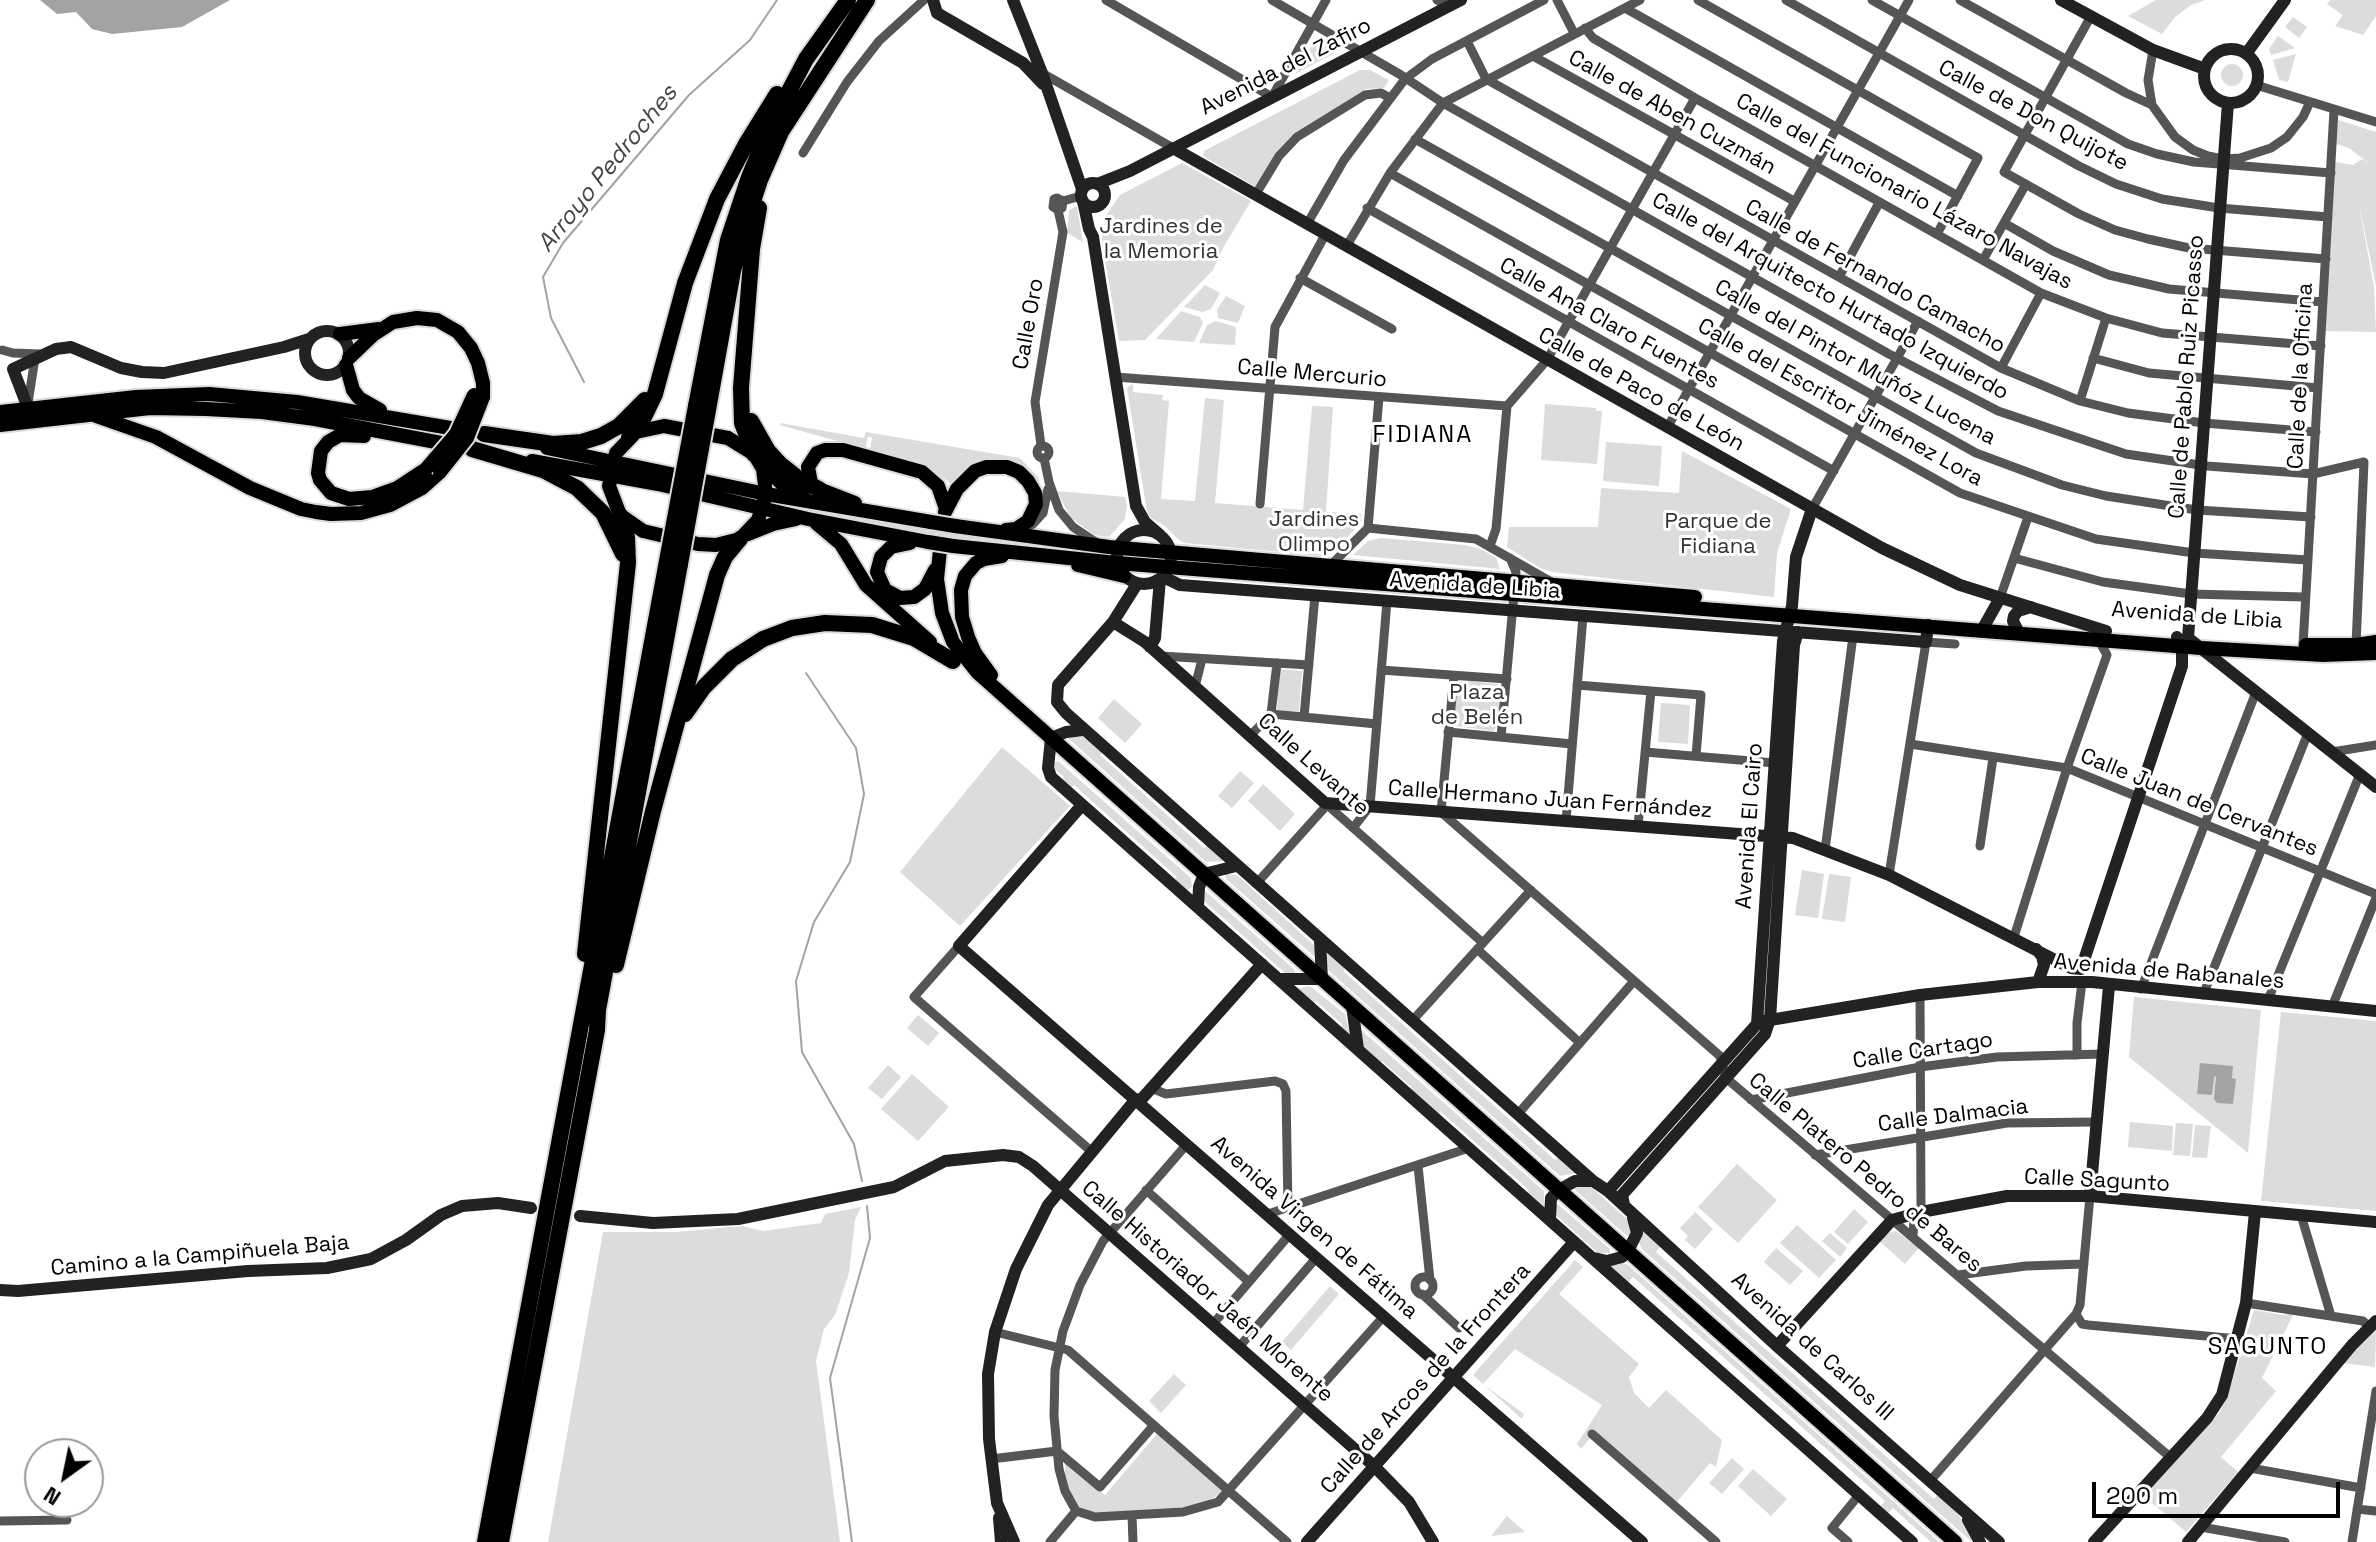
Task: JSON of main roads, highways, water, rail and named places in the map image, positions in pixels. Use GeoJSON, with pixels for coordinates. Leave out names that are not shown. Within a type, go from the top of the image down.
{"type":"FeatureCollection","features":[{"type":"Feature","properties":{"kind":"highway"},"geometry":{"type":"LineString","coordinates":[[702,408],[719,280],[734,220],[763,143],[806,59],[848,0]]}},
{"type":"Feature","properties":{"kind":"highway"},"geometry":{"type":"LineString","coordinates":[[485,1542],[578,1038],[702,408],[742,235],[766,163],[829,55],[867,0]]}},
{"type":"Feature","properties":{"kind":"highway"},"geometry":{"type":"LineString","coordinates":[[629,437],[647,412],[658,383],[685,283],[717,199],[761,119],[796,68],[806,59]]}},
{"type":"Feature","properties":{"kind":"highway"},"geometry":{"type":"LineString","coordinates":[[757,458],[742,423],[741,388],[752,249],[766,181],[789,121]]}},
{"type":"Feature","properties":{"kind":"highway"},"geometry":{"type":"LineString","coordinates":[[484,434],[553,444],[588,441],[624,423],[658,383]]}},
{"type":"Feature","properties":{"kind":"highway"},"geometry":{"type":"LineString","coordinates":[[741,388],[751,422],[768,451],[820,496]]}},
{"type":"Feature","properties":{"kind":"highway"},"geometry":{"type":"LineString","coordinates":[[472,449],[555,475],[588,497],[603,513],[616,536],[623,554],[626,585]]}},
{"type":"Feature","properties":{"kind":"highway"},"geometry":{"type":"LineString","coordinates":[[578,1038],[576,1021],[626,585],[628,544],[617,510]]}},
{"type":"Feature","properties":{"kind":"highway"},"geometry":{"type":"LineString","coordinates":[[597,1030],[717,575],[725,557],[742,538]]}},
{"type":"Feature","properties":{"kind":"highway"},"geometry":{"type":"LineString","coordinates":[[501,1542],[597,1030],[673,563]]}},
{"type":"Feature","properties":{"kind":"highway"},"geometry":{"type":"LineString","coordinates":[[678,725],[704,687],[732,659],[763,639],[792,628],[825,623],[872,625],[914,638],[953,661]]}},
{"type":"Feature","properties":{"kind":"highway"},"geometry":{"type":"LineString","coordinates":[[508,1542],[516,1495],[514,1477]]}},
{"type":"Feature","properties":{"kind":"main road"},"geometry":{"type":"LineString","coordinates":[[92,414],[156,437],[250,488],[301,509],[331,514],[361,513],[390,505],[422,488],[433,471],[478,396],[478,363],[458,332],[437,320],[406,319],[383,328],[340,334]]}},
{"type":"Feature","properties":{"kind":"main road"},"geometry":{"type":"LineString","coordinates":[[383,328],[348,361],[353,390],[359,398],[399,418]]}},
{"type":"Feature","properties":{"kind":"main road"},"geometry":{"type":"LineString","coordinates":[[0,412],[28,406],[136,397],[254,396],[484,434],[611,469],[765,501],[820,496]]}},
{"type":"Feature","properties":{"kind":"main road"},"geometry":{"type":"LineString","coordinates":[[0,425],[150,408],[262,412],[392,433],[555,465],[611,469]]}},
{"type":"Feature","properties":{"kind":"main road"},"geometry":{"type":"LineString","coordinates":[[617,510],[611,469],[620,447],[629,437],[648,428],[674,427],[728,438],[757,458],[789,489],[820,496]]}},
{"type":"Feature","properties":{"kind":"main road"},"geometry":{"type":"LineString","coordinates":[[392,433],[340,435],[328,442],[318,460],[318,473],[325,487],[331,493],[349,499],[372,497],[433,471]]}},
{"type":"Feature","properties":{"kind":"main road"},"geometry":{"type":"LineString","coordinates":[[820,496],[808,475],[811,459],[820,451],[843,450],[922,472],[938,486],[945,512],[957,489],[975,471],[1007,467],[1024,477],[1035,493],[1033,514],[1016,529],[989,531]]}},
{"type":"Feature","properties":{"kind":"main road"},"geometry":{"type":"LineString","coordinates":[[742,538],[754,526],[765,501],[765,476],[757,458]]}},
{"type":"Feature","properties":{"kind":"main road"},"geometry":{"type":"LineString","coordinates":[[555,465],[593,481],[617,510],[643,531],[698,544],[716,545],[742,538],[773,524],[808,519],[834,536],[872,592],[1018,717],[1034,723]]}},
{"type":"Feature","properties":{"kind":"main road","name":"Avenida de Libia"},"geometry":{"type":"LineString","coordinates":[[820,496],[882,514],[989,531],[1762,612],[1791,610]]}},
{"type":"Feature","properties":{"kind":"main road","name":"Avenida de Libia"},"geometry":{"type":"LineString","coordinates":[[765,501],[808,519],[936,548],[1059,558],[1126,574],[1342,566]]}},
{"type":"Feature","properties":{"kind":"main road"},"geometry":{"type":"LineString","coordinates":[[936,548],[938,596],[950,635],[971,666],[1955,1542]]}},
{"type":"Feature","properties":{"kind":"main road"},"geometry":{"type":"LineString","coordinates":[[1009,701],[1007,690],[982,663],[971,645],[962,617],[961,590],[969,571],[980,561],[1023,554]]}},
{"type":"Feature","properties":{"kind":"main road","name":"Avenida de Libia"},"geometry":{"type":"LineString","coordinates":[[1515,587],[1556,584],[1791,610],[2102,635],[2303,645],[2376,642]]}},
{"type":"Feature","properties":{"kind":"main road","name":"Avenida de Libia"},"geometry":{"type":"LineString","coordinates":[[1857,616],[1928,625],[1984,626]]}},
{"type":"Feature","properties":{"kind":"main road","name":"Avenida de Libia"},"geometry":{"type":"LineString","coordinates":[[2182,640],[2201,648],[2323,655],[2376,653]]}},
{"type":"Feature","properties":{"kind":"waterway","name":"Arroyo Pedroches"},"geometry":{"type":"LineString","coordinates":[[584,382],[551,318],[543,277],[563,243],[689,95],[750,40],[777,0]]}},
{"type":"Feature","properties":{"kind":"waterway","name":"Arroyo Pedroches"},"geometry":{"type":"LineString","coordinates":[[806,673],[856,748],[864,794],[850,862],[814,922],[796,981],[802,1052],[854,1144],[862,1181]]}},
{"type":"Feature","properties":{"kind":"waterway","name":"Arroyo Pedroches"},"geometry":{"type":"LineString","coordinates":[[852,1542],[830,1378],[870,1238],[867,1206]]}},
{"type":"Feature","properties":{"kind":"district","name":"FIDIANA"},"geometry":{"type":"Point","coordinates":[1423,435]}},
{"type":"Feature","properties":{"kind":"district","name":"SAGUNTO"},"geometry":{"type":"Point","coordinates":[2268,1347]}},
{"type":"Feature","properties":{"kind":"park label","name":"Jardines de la Memoria"},"geometry":{"type":"Point","coordinates":[1161,240]}},
{"type":"Feature","properties":{"kind":"park label","name":"Jardines Olimpo"},"geometry":{"type":"Point","coordinates":[1314,532]}},
{"type":"Feature","properties":{"kind":"park label","name":"Parque de Fidiana"},"geometry":{"type":"Point","coordinates":[1718,534]}},
{"type":"Feature","properties":{"kind":"park label","name":"Plaza de Belén"},"geometry":{"type":"Point","coordinates":[1477,706]}}]}
